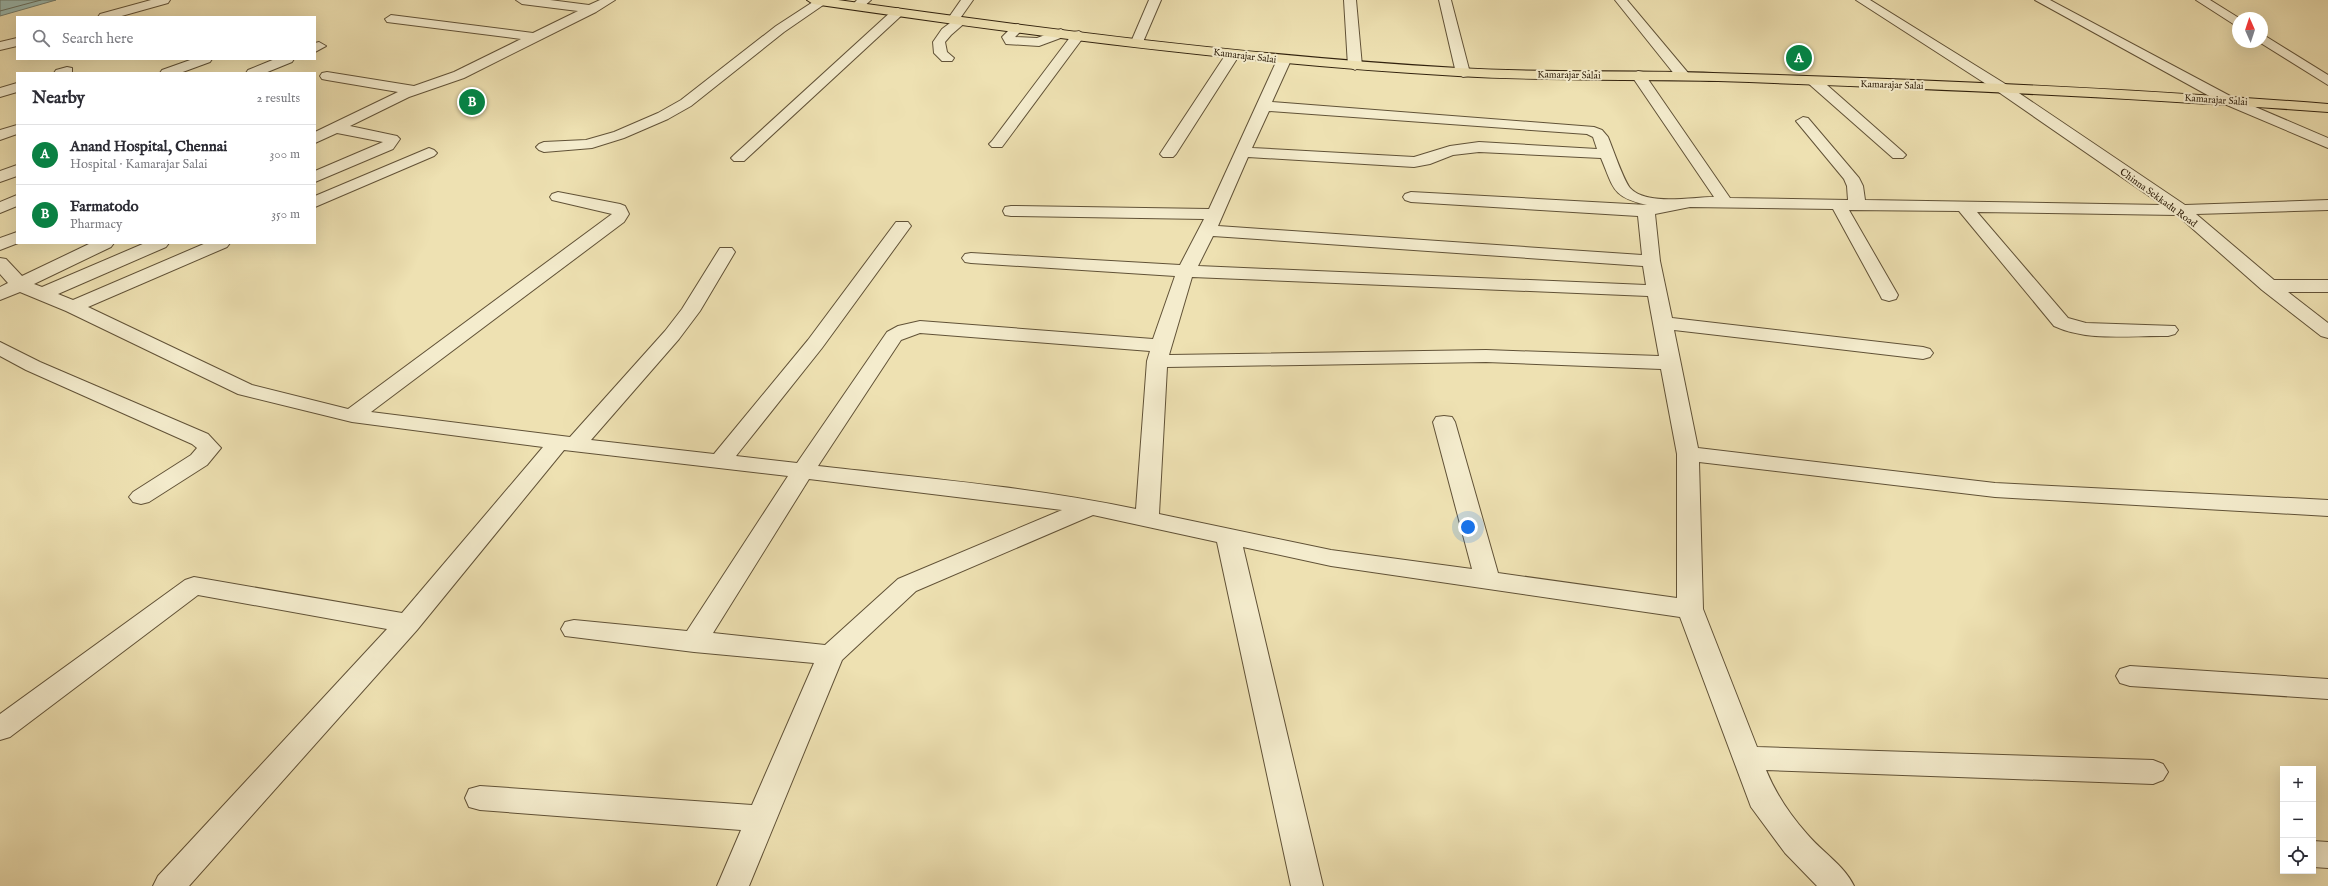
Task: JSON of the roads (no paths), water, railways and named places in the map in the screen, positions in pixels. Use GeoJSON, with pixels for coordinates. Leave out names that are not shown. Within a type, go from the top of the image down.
{"type":"FeatureCollection","features":[{"type":"Feature","properties":{"kind":"main road","name":"Kamarajar Salai"},"geometry":{"type":"LineString","coordinates":[[818,1],[861,3],[898,12],[957,21],[1284,60],[1355,66],[1463,73],[1638,75],[2002,88],[2227,100],[2328,108]]}},
{"type":"Feature","properties":{"kind":"street"},"geometry":{"type":"LineString","coordinates":[[108,16],[164,0]]}},
{"type":"Feature","properties":{"kind":"street"},"geometry":{"type":"LineString","coordinates":[[522,0],[592,9]]}},
{"type":"Feature","properties":{"kind":"street"},"geometry":{"type":"LineString","coordinates":[[316,138],[413,90],[452,78],[609,0]]}},
{"type":"Feature","properties":{"kind":"street"},"geometry":{"type":"LineString","coordinates":[[947,58],[941,53],[940,42],[946,32],[957,21],[967,0]]}},
{"type":"Feature","properties":{"kind":"street"},"geometry":{"type":"LineString","coordinates":[[1137,42],[1155,0]]}},
{"type":"Feature","properties":{"kind":"street"},"geometry":{"type":"LineString","coordinates":[[1350,0],[1355,66]]}},
{"type":"Feature","properties":{"kind":"street"},"geometry":{"type":"LineString","coordinates":[[1445,0],[1463,73]]}},
{"type":"Feature","properties":{"kind":"street"},"geometry":{"type":"LineString","coordinates":[[1621,0],[1684,77]]}},
{"type":"Feature","properties":{"kind":"street","name":"Chinna Sekkadu Road"},"geometry":{"type":"LineString","coordinates":[[1862,0],[2002,88],[2181,210],[2269,286],[2328,332]]}},
{"type":"Feature","properties":{"kind":"street"},"geometry":{"type":"LineString","coordinates":[[2041,0],[2227,100],[2328,143]]}},
{"type":"Feature","properties":{"kind":"street"},"geometry":{"type":"LineString","coordinates":[[2202,0],[2232,19]]}},
{"type":"Feature","properties":{"kind":"street"},"geometry":{"type":"LineString","coordinates":[[544,147],[587,145],[619,135],[664,116],[686,103],[818,1]]}},
{"type":"Feature","properties":{"kind":"street"},"geometry":{"type":"LineString","coordinates":[[739,158],[898,12]]}},
{"type":"Feature","properties":{"kind":"street"},"geometry":{"type":"LineString","coordinates":[[391,19],[535,37]]}},
{"type":"Feature","properties":{"kind":"street"},"geometry":{"type":"LineString","coordinates":[[998,144],[1079,35]]}},
{"type":"Feature","properties":{"kind":"street"},"geometry":{"type":"LineString","coordinates":[[0,46],[16,42]]}},
{"type":"Feature","properties":{"kind":"street"},"geometry":{"type":"LineString","coordinates":[[2268,42],[2328,81]]}},
{"type":"Feature","properties":{"kind":"street"},"geometry":{"type":"LineString","coordinates":[[1168,154],[1233,54]]}},
{"type":"Feature","properties":{"kind":"street"},"geometry":{"type":"LineString","coordinates":[[170,72],[202,60]]}},
{"type":"Feature","properties":{"kind":"street"},"geometry":{"type":"LineString","coordinates":[[255,72],[285,60]]}},
{"type":"Feature","properties":{"kind":"street"},"geometry":{"type":"LineString","coordinates":[[1147,519],[1158,354],[1180,283],[1188,271],[1206,230],[1215,214],[1284,60]]}},
{"type":"Feature","properties":{"kind":"street"},"geometry":{"type":"LineString","coordinates":[[1638,75],[1725,202]]}},
{"type":"Feature","properties":{"kind":"street"},"geometry":{"type":"LineString","coordinates":[[327,76],[413,90]]}},
{"type":"Feature","properties":{"kind":"street"},"geometry":{"type":"LineString","coordinates":[[1814,81],[1898,155]]}},
{"type":"Feature","properties":{"kind":"street"},"geometry":{"type":"LineString","coordinates":[[0,93],[16,87]]}},
{"type":"Feature","properties":{"kind":"street"},"geometry":{"type":"LineString","coordinates":[[1263,106],[1589,130],[1597,133],[1608,154],[1623,190],[1655,208]]}},
{"type":"Feature","properties":{"kind":"street"},"geometry":{"type":"LineString","coordinates":[[1803,121],[1851,178],[1855,186],[1847,204],[1889,295]]}},
{"type":"Feature","properties":{"kind":"street"},"geometry":{"type":"LineString","coordinates":[[0,135],[16,128]]}},
{"type":"Feature","properties":{"kind":"street"},"geometry":{"type":"LineString","coordinates":[[316,177],[388,146],[392,139],[336,128]]}},
{"type":"Feature","properties":{"kind":"street"},"geometry":{"type":"LineString","coordinates":[[1243,152],[1414,162],[1424,161],[1450,151],[1479,147],[1608,154]]}},
{"type":"Feature","properties":{"kind":"street"},"geometry":{"type":"LineString","coordinates":[[316,202],[429,153]]}},
{"type":"Feature","properties":{"kind":"street"},"geometry":{"type":"LineString","coordinates":[[0,177],[16,170]]}},
{"type":"Feature","properties":{"kind":"street"},"geometry":{"type":"LineString","coordinates":[[352,416],[618,218],[621,214],[619,210],[614,208],[558,196]]}},
{"type":"Feature","properties":{"kind":"street"},"geometry":{"type":"LineString","coordinates":[[1411,197],[1655,208],[1690,202],[2181,210],[2328,205]]}},
{"type":"Feature","properties":{"kind":"street"},"geometry":{"type":"LineString","coordinates":[[0,208],[16,200]]}},
{"type":"Feature","properties":{"kind":"street"},"geometry":{"type":"LineString","coordinates":[[1964,207],[2061,322],[2072,327],[2086,329],[2168,330]]}},
{"type":"Feature","properties":{"kind":"street"},"geometry":{"type":"LineString","coordinates":[[1655,208],[1651,261],[1672,363],[1688,454],[1690,609],[1762,798],[1796,844],[1838,886]]}},
{"type":"Feature","properties":{"kind":"street"},"geometry":{"type":"LineString","coordinates":[[1011,211],[1215,214]]}},
{"type":"Feature","properties":{"kind":"street"},"geometry":{"type":"LineString","coordinates":[[720,461],[815,344],[902,226]]}},
{"type":"Feature","properties":{"kind":"street"},"geometry":{"type":"LineString","coordinates":[[1206,230],[1651,261]]}},
{"type":"Feature","properties":{"kind":"street"},"geometry":{"type":"LineString","coordinates":[[0,245],[16,237]]}},
{"type":"Feature","properties":{"kind":"street"},"geometry":{"type":"LineString","coordinates":[[10,290],[103,244]]}},
{"type":"Feature","properties":{"kind":"street"},"geometry":{"type":"LineString","coordinates":[[42,294],[158,244]]}},
{"type":"Feature","properties":{"kind":"street"},"geometry":{"type":"LineString","coordinates":[[73,307],[219,244]]}},
{"type":"Feature","properties":{"kind":"street"},"geometry":{"type":"LineString","coordinates":[[169,886],[408,623],[567,443],[672,335],[690,311],[726,252]]}},
{"type":"Feature","properties":{"kind":"street"},"geometry":{"type":"LineString","coordinates":[[971,258],[1188,271],[1657,291]]}},
{"type":"Feature","properties":{"kind":"street"},"geometry":{"type":"LineString","coordinates":[[0,263],[10,290]]}},
{"type":"Feature","properties":{"kind":"street"},"geometry":{"type":"LineString","coordinates":[[2269,286],[2328,286]]}},
{"type":"Feature","properties":{"kind":"street"},"geometry":{"type":"LineString","coordinates":[[10,290],[42,294],[73,307],[245,390],[352,416],[1091,507],[1331,558],[1690,609]]}},
{"type":"Feature","properties":{"kind":"street"},"geometry":{"type":"LineString","coordinates":[[1664,323],[1923,353]]}},
{"type":"Feature","properties":{"kind":"street"},"geometry":{"type":"LineString","coordinates":[[694,642],[803,471],[894,336],[905,330],[920,327],[1158,354],[1457,356],[1672,363]]}},
{"type":"Feature","properties":{"kind":"street"},"geometry":{"type":"LineString","coordinates":[[0,348],[44,372],[200,439],[210,448],[199,460],[141,496]]}},
{"type":"Feature","properties":{"kind":"street"},"geometry":{"type":"LineString","coordinates":[[1444,422],[1487,580]]}},
{"type":"Feature","properties":{"kind":"street"},"geometry":{"type":"LineString","coordinates":[[1688,454],[1996,490],[2328,508]]}},
{"type":"Feature","properties":{"kind":"street"},"geometry":{"type":"LineString","coordinates":[[733,886],[763,819],[831,655],[875,612],[907,585],[1091,507]]}},
{"type":"Feature","properties":{"kind":"street"},"geometry":{"type":"LineString","coordinates":[[1228,535],[1307,886]]}},
{"type":"Feature","properties":{"kind":"street"},"geometry":{"type":"LineString","coordinates":[[0,729],[194,586],[408,623]]}},
{"type":"Feature","properties":{"kind":"street"},"geometry":{"type":"LineString","coordinates":[[574,629],[831,655]]}},
{"type":"Feature","properties":{"kind":"street"},"geometry":{"type":"LineString","coordinates":[[2130,676],[2328,689]]}},
{"type":"Feature","properties":{"kind":"street"},"geometry":{"type":"LineString","coordinates":[[1746,758],[2153,772]]}},
{"type":"Feature","properties":{"kind":"street"},"geometry":{"type":"LineString","coordinates":[[480,798],[763,819]]}},
{"type":"Feature","properties":{"kind":"street"},"geometry":{"type":"LineString","coordinates":[[2316,854],[2328,855]]}},
{"type":"Feature","properties":{"kind":"water"},"geometry":{"type":"Polygon","coordinates":[[[0,0],[56,0],[0,16],[0,0]]]}},
{"type":"Feature","properties":{"kind":"place","name":"Anand Hospital, Chennai"},"geometry":{"type":"Point","coordinates":[1799,58]}},
{"type":"Feature","properties":{"kind":"place","name":"Farmatodo"},"geometry":{"type":"Point","coordinates":[472,102]}}]}
